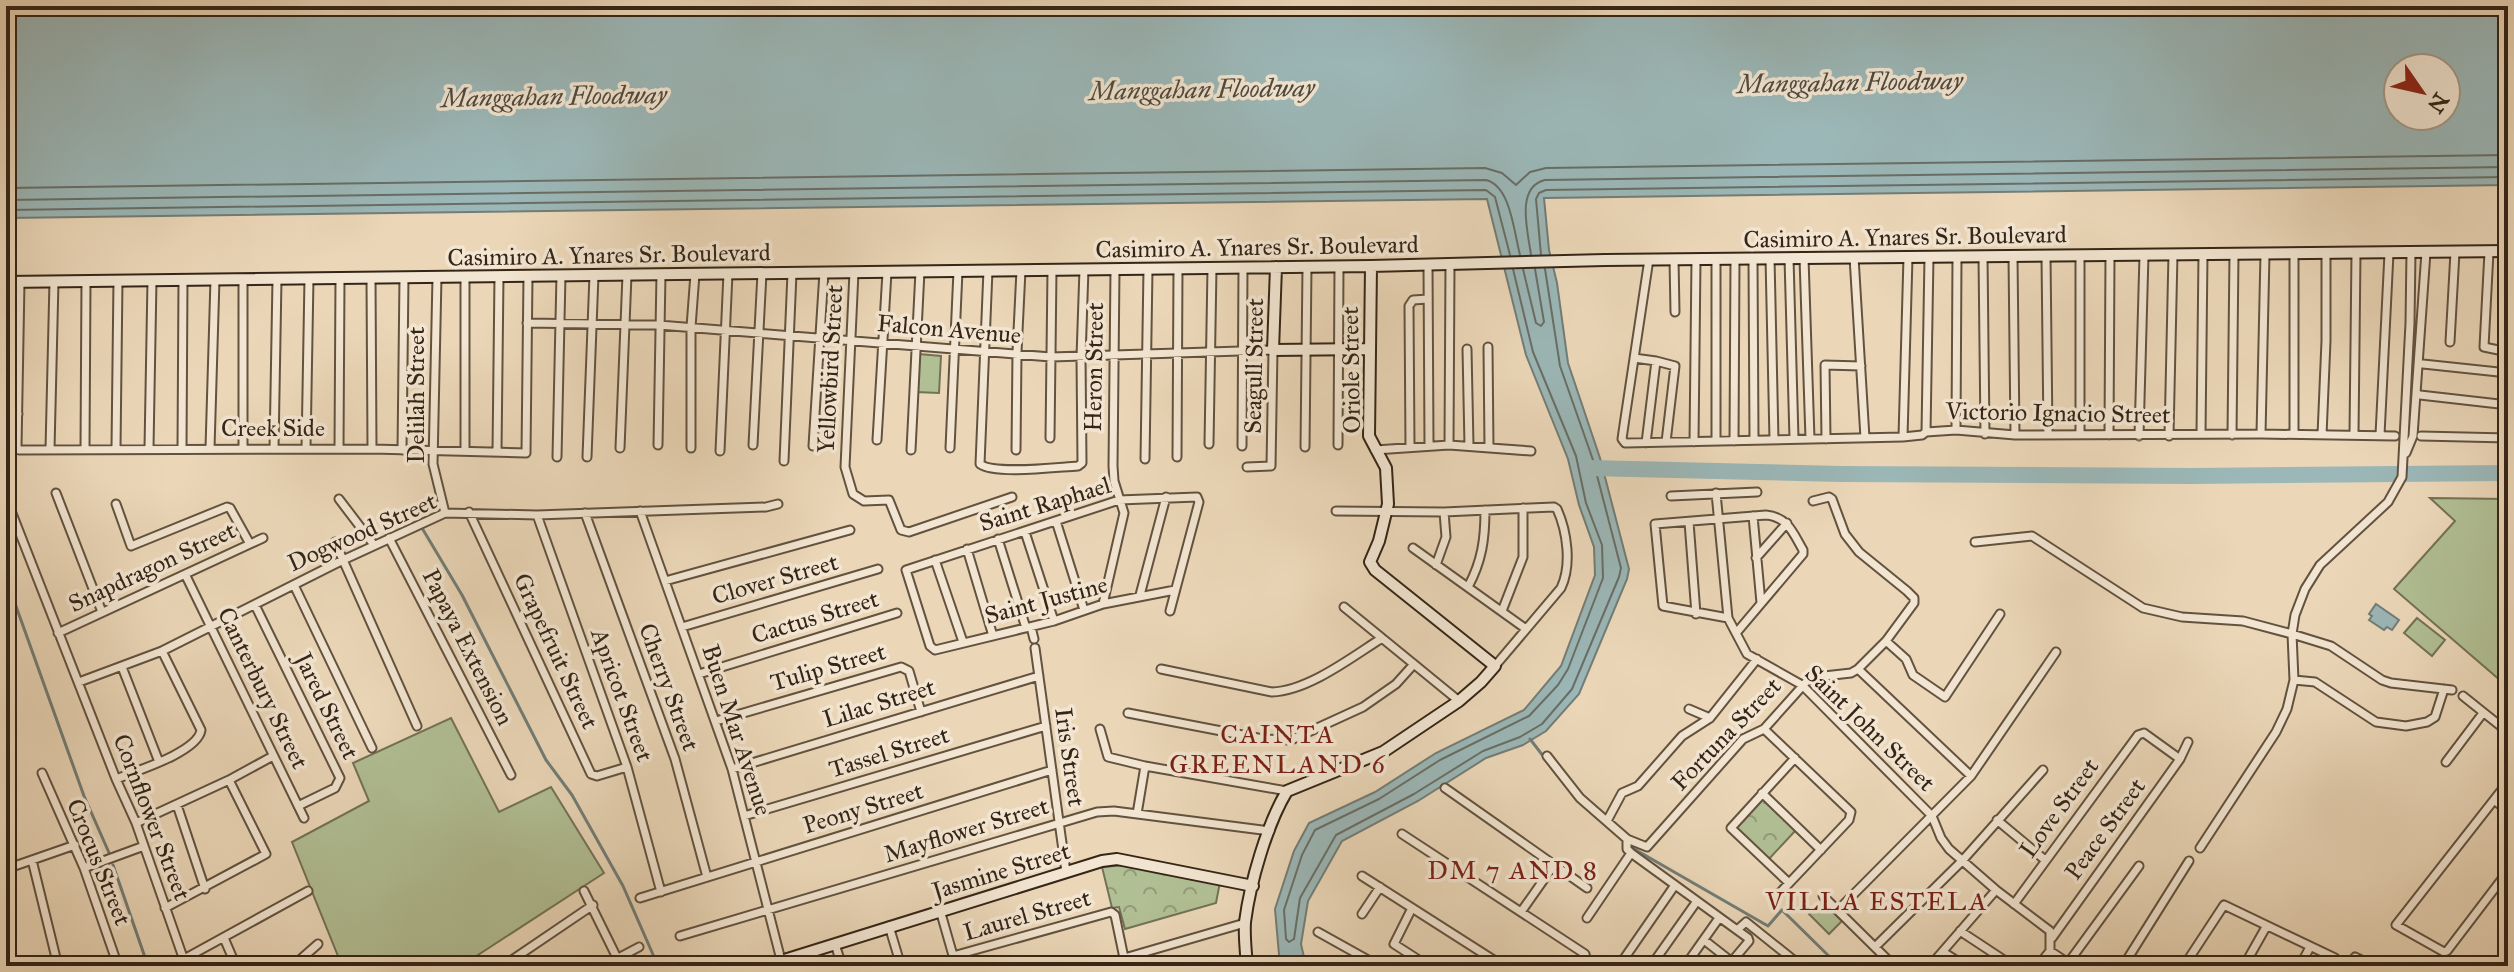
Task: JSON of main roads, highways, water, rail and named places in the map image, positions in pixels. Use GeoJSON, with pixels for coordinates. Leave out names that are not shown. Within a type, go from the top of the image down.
{"type":"FeatureCollection","features":[{"type":"Feature","properties":{"kind":"main road","name":"Casimiro A. Ynares Sr. Boulevard"},"geometry":{"type":"LineString","coordinates":[[6,282],[1307,267],[1649,259],[2508,251]]}},
{"type":"Feature","properties":{"kind":"main road","name":"Oriole Street"},"geometry":{"type":"LineString","coordinates":[[1253,886],[1270,831],[1287,791],[1383,752],[1459,701],[1495,666],[1375,570],[1370,562],[1388,512],[1386,468],[1369,436],[1371,266]]}},
{"type":"Feature","properties":{"kind":"main road","name":"Seagull Street"},"geometry":{"type":"LineString","coordinates":[[1273,350],[1276,267]]}},
{"type":"Feature","properties":{"kind":"main road","name":"Falcon Avenue"},"geometry":{"type":"LineString","coordinates":[[1273,350],[1368,349]]}},
{"type":"Feature","properties":{"kind":"main road","name":"Jasmine Street"},"geometry":{"type":"LineString","coordinates":[[765,966],[940,910],[1117,859],[1253,886]]}},
{"type":"Feature","properties":{"kind":"main road"},"geometry":{"type":"LineString","coordinates":[[1247,966],[1245,923],[1253,886]]}},
{"type":"Feature","properties":{"kind":"water","name":"Manggahan Floodway"},"geometry":{"type":"Polygon","coordinates":[[[6,6],[2508,6],[2508,185],[1544,198],[1549,250],[1557,283],[1568,363],[1600,458],[1629,569],[1627,579],[1579,694],[1546,731],[1523,745],[1486,758],[1418,801],[1342,841],[1308,901],[1301,944],[1306,966],[1280,966],[1275,909],[1294,851],[1309,823],[1375,792],[1436,753],[1524,710],[1561,666],[1595,575],[1594,547],[1579,505],[1568,459],[1526,355],[1487,199],[6,218],[6,6]]]}},
{"type":"Feature","properties":{"kind":"water"},"geometry":{"type":"Polygon","coordinates":[[[2376,604],[2399,620],[2392,630],[2387,627],[2384,630],[2369,620],[2372,616],[2369,614],[2376,604]]]}},
{"type":"Feature","properties":{"kind":"waterway"},"geometry":{"type":"LineString","coordinates":[[1589,468],[1841,474],[2191,476],[2508,473]]}},
{"type":"Feature","properties":{"kind":"waterway"},"geometry":{"type":"LineString","coordinates":[[422,528],[462,595],[546,760],[572,795],[623,886],[658,966]]}},
{"type":"Feature","properties":{"kind":"waterway"},"geometry":{"type":"LineString","coordinates":[[6,588],[12,595],[84,796],[110,855]]}},
{"type":"Feature","properties":{"kind":"waterway"},"geometry":{"type":"LineString","coordinates":[[1530,739],[1574,796]]}},
{"type":"Feature","properties":{"kind":"waterway"},"geometry":{"type":"LineString","coordinates":[[1629,846],[1768,926],[1782,910],[1839,966]]}},
{"type":"Feature","properties":{"kind":"waterway"},"geometry":{"type":"LineString","coordinates":[[113,865],[148,966]]}},
{"type":"Feature","properties":{"kind":"district","name":"CAINTA GREENLAND 6"},"geometry":{"type":"Point","coordinates":[1278,749]}},
{"type":"Feature","properties":{"kind":"district","name":"DM 7 AND 8"},"geometry":{"type":"Point","coordinates":[1513,870]}},
{"type":"Feature","properties":{"kind":"district","name":"VILLA ESTELA"},"geometry":{"type":"Point","coordinates":[1877,901]}}]}
